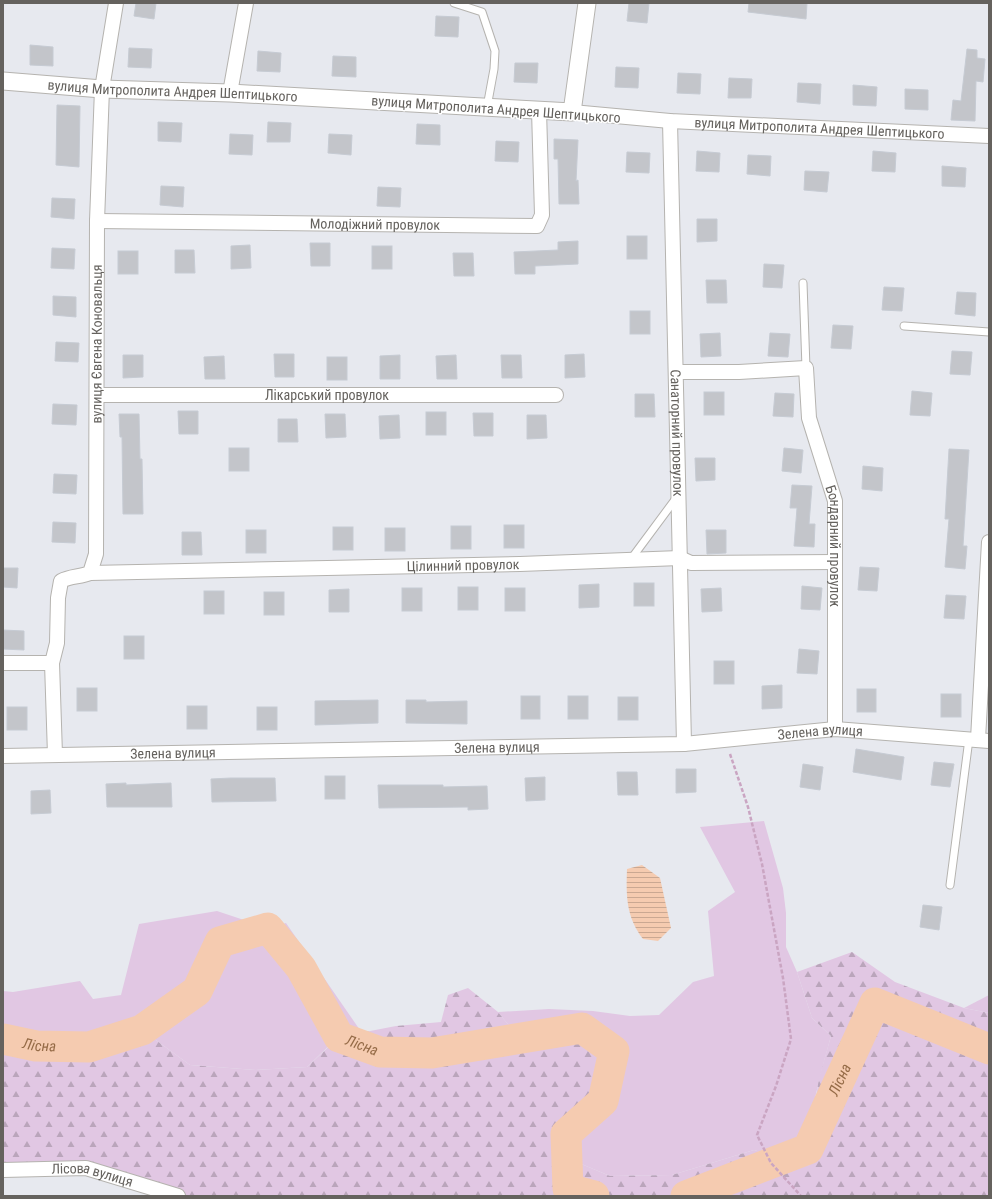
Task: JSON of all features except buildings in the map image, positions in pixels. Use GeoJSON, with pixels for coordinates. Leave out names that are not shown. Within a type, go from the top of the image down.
{"type":"FeatureCollection","features":[{"type":"Feature","properties":{"kind":"street","name":"вулиця Євгена Коновальця"},"geometry":{"type":"LineString","coordinates":[[90,573],[96,554],[98,395],[97,221],[102,89],[116,3]]}},
{"type":"Feature","properties":{"kind":"street"},"geometry":{"type":"LineString","coordinates":[[230,93],[246,3]]}},
{"type":"Feature","properties":{"kind":"street"},"geometry":{"type":"LineString","coordinates":[[572,112],[587,3]]}},
{"type":"Feature","properties":{"kind":"street","name":"вулиця Митрополита Андрея Шептицького"},"geometry":{"type":"LineString","coordinates":[[3,81],[102,89],[230,93],[539,110],[670,121],[989,136]]}},
{"type":"Feature","properties":{"kind":"street","name":"Молодіжний провулок"},"geometry":{"type":"LineString","coordinates":[[97,221],[537,226],[542,215],[539,110]]}},
{"type":"Feature","properties":{"kind":"street","name":"Санаторний провулок"},"geometry":{"type":"LineString","coordinates":[[670,121],[684,744]]}},
{"type":"Feature","properties":{"kind":"street"},"geometry":{"type":"LineString","coordinates":[[676,372],[739,372],[806,368]]}},
{"type":"Feature","properties":{"kind":"street","name":"Бондарний провулок"},"geometry":{"type":"LineString","coordinates":[[806,368],[809,418],[835,500],[835,729]]}},
{"type":"Feature","properties":{"kind":"street","name":"Лікарський провулок"},"geometry":{"type":"LineString","coordinates":[[98,395],[556,394]]}},
{"type":"Feature","properties":{"kind":"street"},"geometry":{"type":"LineString","coordinates":[[979,740],[989,542]]}},
{"type":"Feature","properties":{"kind":"street","name":"Цілинний провулок"},"geometry":{"type":"LineString","coordinates":[[90,573],[512,564],[680,558],[691,563],[835,562]]}},
{"type":"Feature","properties":{"kind":"street"},"geometry":{"type":"LineString","coordinates":[[55,755],[52,663],[58,630],[58,598],[61,581],[90,573]]}},
{"type":"Feature","properties":{"kind":"street"},"geometry":{"type":"LineString","coordinates":[[3,663],[52,663]]}},
{"type":"Feature","properties":{"kind":"street","name":"Зелена вулиця"},"geometry":{"type":"LineString","coordinates":[[3,756],[684,744],[835,729],[979,740]]}},
{"type":"Feature","properties":{"kind":"street","name":"Лісова вулиця"},"geometry":{"type":"LineString","coordinates":[[3,1170],[86,1168],[178,1196]]}},
{"type":"Feature","properties":{"kind":"lane"},"geometry":{"type":"LineString","coordinates":[[454,3],[482,12],[495,51],[494,69],[487,108]]}},
{"type":"Feature","properties":{"kind":"lane"},"geometry":{"type":"LineString","coordinates":[[803,283],[806,368]]}},
{"type":"Feature","properties":{"kind":"lane"},"geometry":{"type":"LineString","coordinates":[[904,326],[989,332]]}},
{"type":"Feature","properties":{"kind":"lane"},"geometry":{"type":"LineString","coordinates":[[631,560],[678,494]]}},
{"type":"Feature","properties":{"kind":"lane"},"geometry":{"type":"LineString","coordinates":[[950,885],[979,740]]}},
{"type":"Feature","properties":{"kind":"path"},"geometry":{"type":"LineString","coordinates":[[724,739],[748,807],[762,864],[783,978],[791,1039],[776,1086],[757,1135],[771,1163],[801,1196]]}},
{"type":"Feature","properties":{"kind":"green space"},"geometry":{"type":"Polygon","coordinates":[[[764,821],[783,888],[786,913],[786,947],[797,972],[812,1018],[831,1036],[818,1084],[812,1117],[809,1166],[754,1150],[672,1175],[610,1176],[567,1158],[566,1134],[603,1101],[582,1028],[519,1038],[498,1012],[549,1009],[593,1011],[630,1016],[659,1015],[693,982],[714,976],[708,911],[735,892],[700,827],[764,821]]]}},
{"type":"Feature","properties":{"kind":"green space"},"geometry":{"type":"Polygon","coordinates":[[[217,911],[268,928],[286,923],[362,1033],[338,1037],[307,1067],[255,1070],[190,1065],[142,1030],[89,1047],[36,1046],[3,1039],[3,991],[13,992],[80,981],[93,999],[121,995],[139,924],[217,911]]]}},
{"type":"Feature","properties":{"kind":"green space"},"geometry":{"type":"Polygon","coordinates":[[[852,952],[895,982],[964,1008],[989,1013],[989,1196],[178,1196],[86,1168],[3,1170],[3,1039],[36,1046],[89,1047],[142,1030],[190,1065],[255,1070],[307,1067],[339,1037],[396,1026],[441,1022],[448,995],[468,988],[498,1012],[519,1038],[582,1028],[614,1051],[603,1101],[566,1134],[567,1158],[610,1176],[672,1175],[754,1150],[809,1166],[808,1149],[819,1078],[831,1036],[812,1018],[797,972],[852,952]]]}},
{"type":"Feature","properties":{"kind":"green space"},"geometry":{"type":"Polygon","coordinates":[[[989,995],[989,1013],[964,1008],[989,995]]]}},
{"type":"Feature","properties":{"kind":"shaded area"},"geometry":{"type":"Polygon","coordinates":[[[642,865],[660,878],[671,928],[658,941],[643,939],[633,923],[628,906],[627,869],[642,865]]]}},
{"type":"Feature","properties":{"kind":"waterway","name":"Лісна"},"geometry":{"type":"LineString","coordinates":[[3,1039],[36,1046],[89,1047],[142,1030],[197,991],[220,942],[268,928],[301,968],[339,1037],[380,1052],[432,1053],[582,1028],[614,1051],[603,1101],[566,1134],[568,1189],[594,1196]]}},
{"type":"Feature","properties":{"kind":"waterway","name":"Лісна"},"geometry":{"type":"LineString","coordinates":[[686,1196],[808,1149],[875,1003],[989,1049]]}}]}
